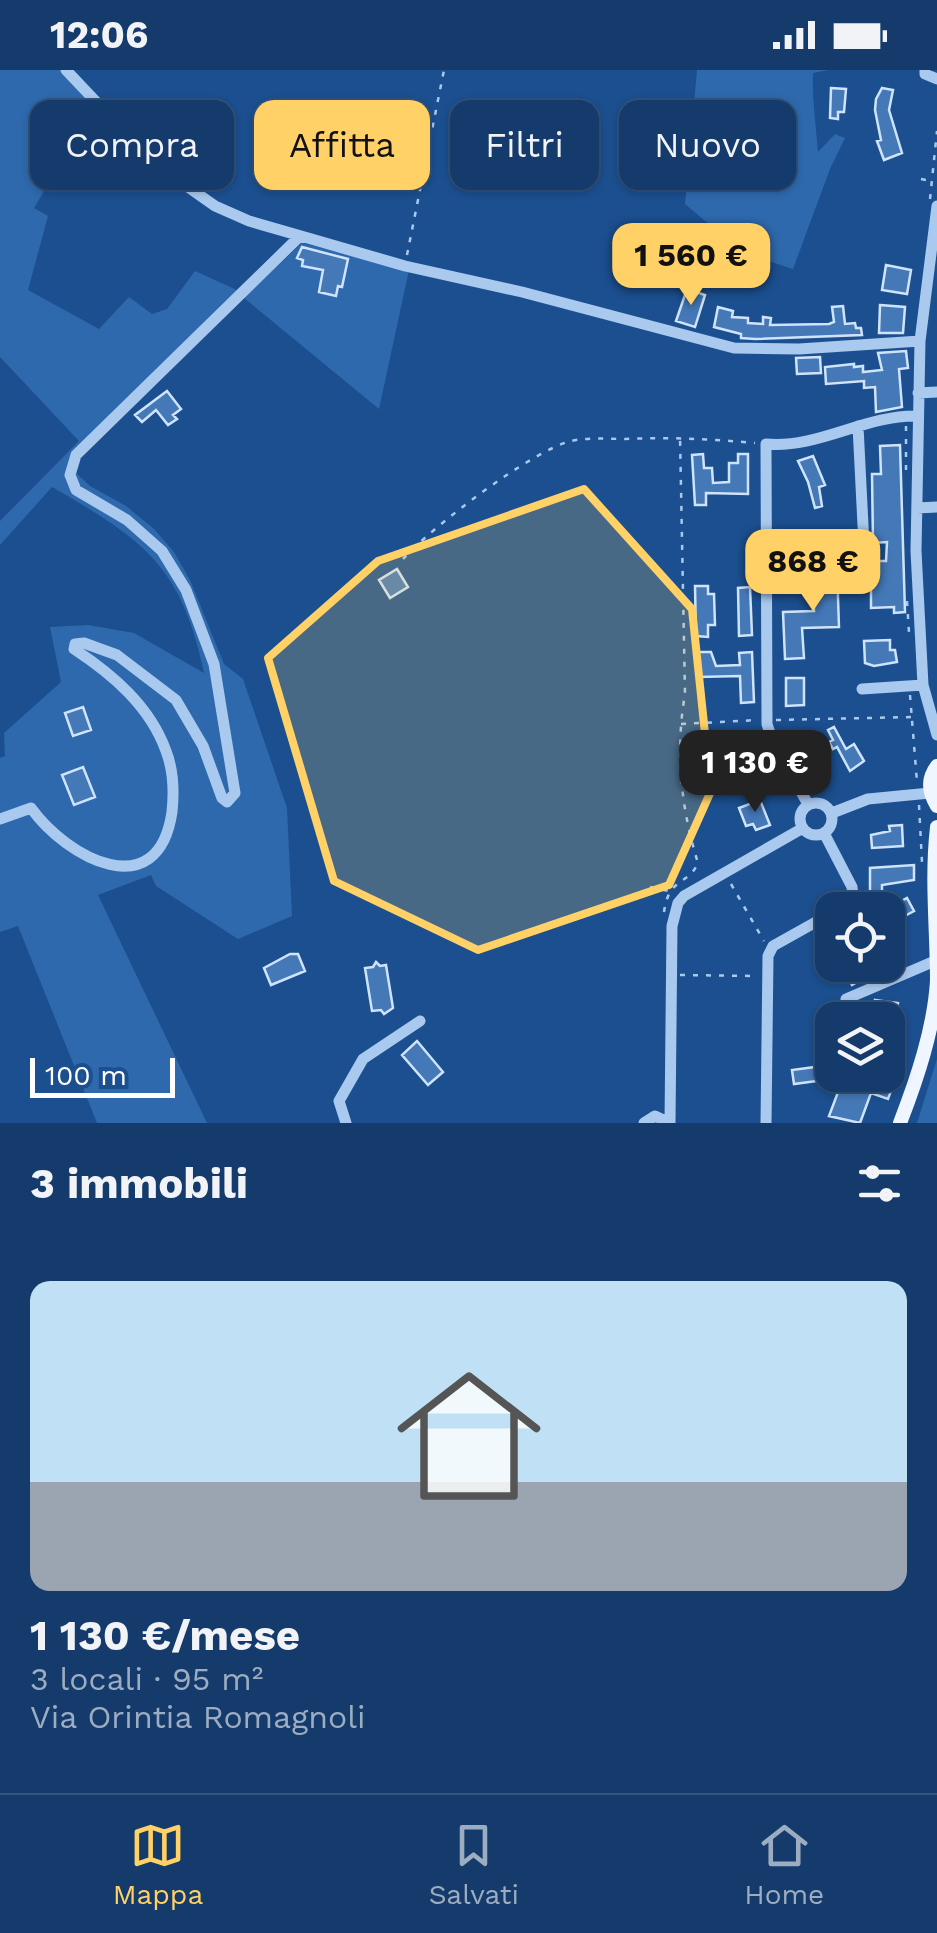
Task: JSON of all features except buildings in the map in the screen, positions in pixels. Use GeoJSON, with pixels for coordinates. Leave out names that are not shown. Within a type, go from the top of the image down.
{"type":"FeatureCollection","features":[{"type":"Feature","properties":{"kind":"main road"},"geometry":{"type":"LineString","coordinates":[[936,765],[937,815]]}},
{"type":"Feature","properties":{"kind":"main road"},"geometry":{"type":"LineString","coordinates":[[900,1123],[928,1032],[936,986],[937,827]]}},
{"type":"Feature","properties":{"kind":"street"},"geometry":{"type":"LineString","coordinates":[[66,70],[154,163],[185,187],[215,206],[299,237],[734,348],[799,349],[920,341]]}},
{"type":"Feature","properties":{"kind":"street"},"geometry":{"type":"LineString","coordinates":[[925,70],[925,74],[937,79]]}},
{"type":"Feature","properties":{"kind":"street"},"geometry":{"type":"LineString","coordinates":[[936,731],[923,686],[916,598],[916,508],[920,341],[937,206]]}},
{"type":"Feature","properties":{"kind":"street"},"geometry":{"type":"LineString","coordinates":[[0,819],[31,808],[44,827],[69,847],[93,862],[112,867],[152,857],[166,831],[174,799],[166,751],[145,712],[124,687],[103,667],[74,649],[75,644],[84,643],[117,655],[176,700],[190,721],[222,798],[227,802],[235,793],[214,664],[186,590],[162,551],[127,520],[76,490],[70,475],[76,456],[299,237]]}},
{"type":"Feature","properties":{"kind":"street"},"geometry":{"type":"LineString","coordinates":[[918,393],[937,392]]}},
{"type":"Feature","properties":{"kind":"street"},"geometry":{"type":"LineString","coordinates":[[808,804],[774,742],[767,720],[766,444],[790,445],[881,419],[917,416]]}},
{"type":"Feature","properties":{"kind":"street"},"geometry":{"type":"LineString","coordinates":[[858,426],[865,565]]}},
{"type":"Feature","properties":{"kind":"street"},"geometry":{"type":"LineString","coordinates":[[916,508],[937,507]]}},
{"type":"Feature","properties":{"kind":"street"},"geometry":{"type":"LineString","coordinates":[[766,558],[848,558]]}},
{"type":"Feature","properties":{"kind":"street"},"geometry":{"type":"LineString","coordinates":[[862,689],[923,686]]}},
{"type":"Feature","properties":{"kind":"street"},"geometry":{"type":"LineString","coordinates":[[832,813],[868,799],[934,802]]}},
{"type":"Feature","properties":{"kind":"street"},"geometry":{"type":"LineString","coordinates":[[819,802],[832,813],[833,822],[824,833],[815,835],[803,828],[801,812],[808,804],[819,802]]}},
{"type":"Feature","properties":{"kind":"street"},"geometry":{"type":"LineString","coordinates":[[650,1119],[670,1123],[672,926],[678,903],[803,828]]}},
{"type":"Feature","properties":{"kind":"street"},"geometry":{"type":"LineString","coordinates":[[824,833],[853,892]]}},
{"type":"Feature","properties":{"kind":"street"},"geometry":{"type":"LineString","coordinates":[[766,1123],[770,952],[773,946],[815,923]]}},
{"type":"Feature","properties":{"kind":"street"},"geometry":{"type":"LineString","coordinates":[[846,1000],[937,960]]}},
{"type":"Feature","properties":{"kind":"street"},"geometry":{"type":"LineString","coordinates":[[346,1123],[339,1101],[363,1059],[420,1021]]}},
{"type":"Feature","properties":{"kind":"street"},"geometry":{"type":"LineString","coordinates":[[650,1119],[671,1100]]}},
{"type":"Feature","properties":{"kind":"path"},"geometry":{"type":"LineString","coordinates":[[405,266],[444,70]]}},
{"type":"Feature","properties":{"kind":"path"},"geometry":{"type":"LineString","coordinates":[[921,179],[932,182]]}},
{"type":"Feature","properties":{"kind":"path"},"geometry":{"type":"LineString","coordinates":[[403,559],[440,524],[556,446],[585,438],[680,436],[766,444]]}},
{"type":"Feature","properties":{"kind":"path"},"geometry":{"type":"LineString","coordinates":[[664,913],[674,884],[696,870],[698,863],[684,814],[680,724],[685,694],[680,436]]}},
{"type":"Feature","properties":{"kind":"path"},"geometry":{"type":"LineString","coordinates":[[680,724],[912,717]]}},
{"type":"Feature","properties":{"kind":"path"},"geometry":{"type":"LineString","coordinates":[[724,872],[770,952]]}},
{"type":"Feature","properties":{"kind":"path"},"geometry":{"type":"LineString","coordinates":[[650,887],[684,896]]}},
{"type":"Feature","properties":{"kind":"path"},"geometry":{"type":"LineString","coordinates":[[673,975],[768,976]]}},
{"type":"Feature","properties":{"kind":"highlighted area"},"geometry":{"type":"Polygon","coordinates":[[[584,489],[692,609],[711,791],[669,885],[478,950],[334,881],[268,658],[378,561],[584,489]]]}},
{"type":"Feature","properties":{"kind":"shaded area"},"geometry":{"type":"Polygon","coordinates":[[[0,70],[61,70],[88,100],[30,100],[30,190],[45,190],[34,208],[48,216],[28,290],[99,329],[129,297],[152,314],[167,309],[195,271],[239,291],[244,298],[83,453],[76,473],[90,486],[126,506],[174,552],[190,580],[224,664],[243,679],[287,808],[292,916],[238,939],[156,886],[151,875],[98,895],[207,1123],[97,1123],[18,926],[0,932],[0,758],[5,756],[4,733],[61,682],[50,627],[88,625],[134,633],[204,673],[195,636],[170,580],[134,540],[83,505],[52,487],[0,545],[0,521],[79,441],[0,357],[0,70]]]}},
{"type":"Feature","properties":{"kind":"shaded area"},"geometry":{"type":"Polygon","coordinates":[[[697,70],[829,70],[813,73],[818,152],[835,134],[845,138],[793,269],[743,253],[685,204],[686,190],[796,190],[796,100],[694,100],[697,70]]]}},
{"type":"Feature","properties":{"kind":"shaded area"},"geometry":{"type":"Polygon","coordinates":[[[302,243],[409,270],[379,409],[244,298],[302,243]]]}},
{"type":"Feature","properties":{"kind":"shaded area"},"geometry":{"type":"Polygon","coordinates":[[[937,1059],[937,1123],[917,1123],[937,1059]]]}}]}
